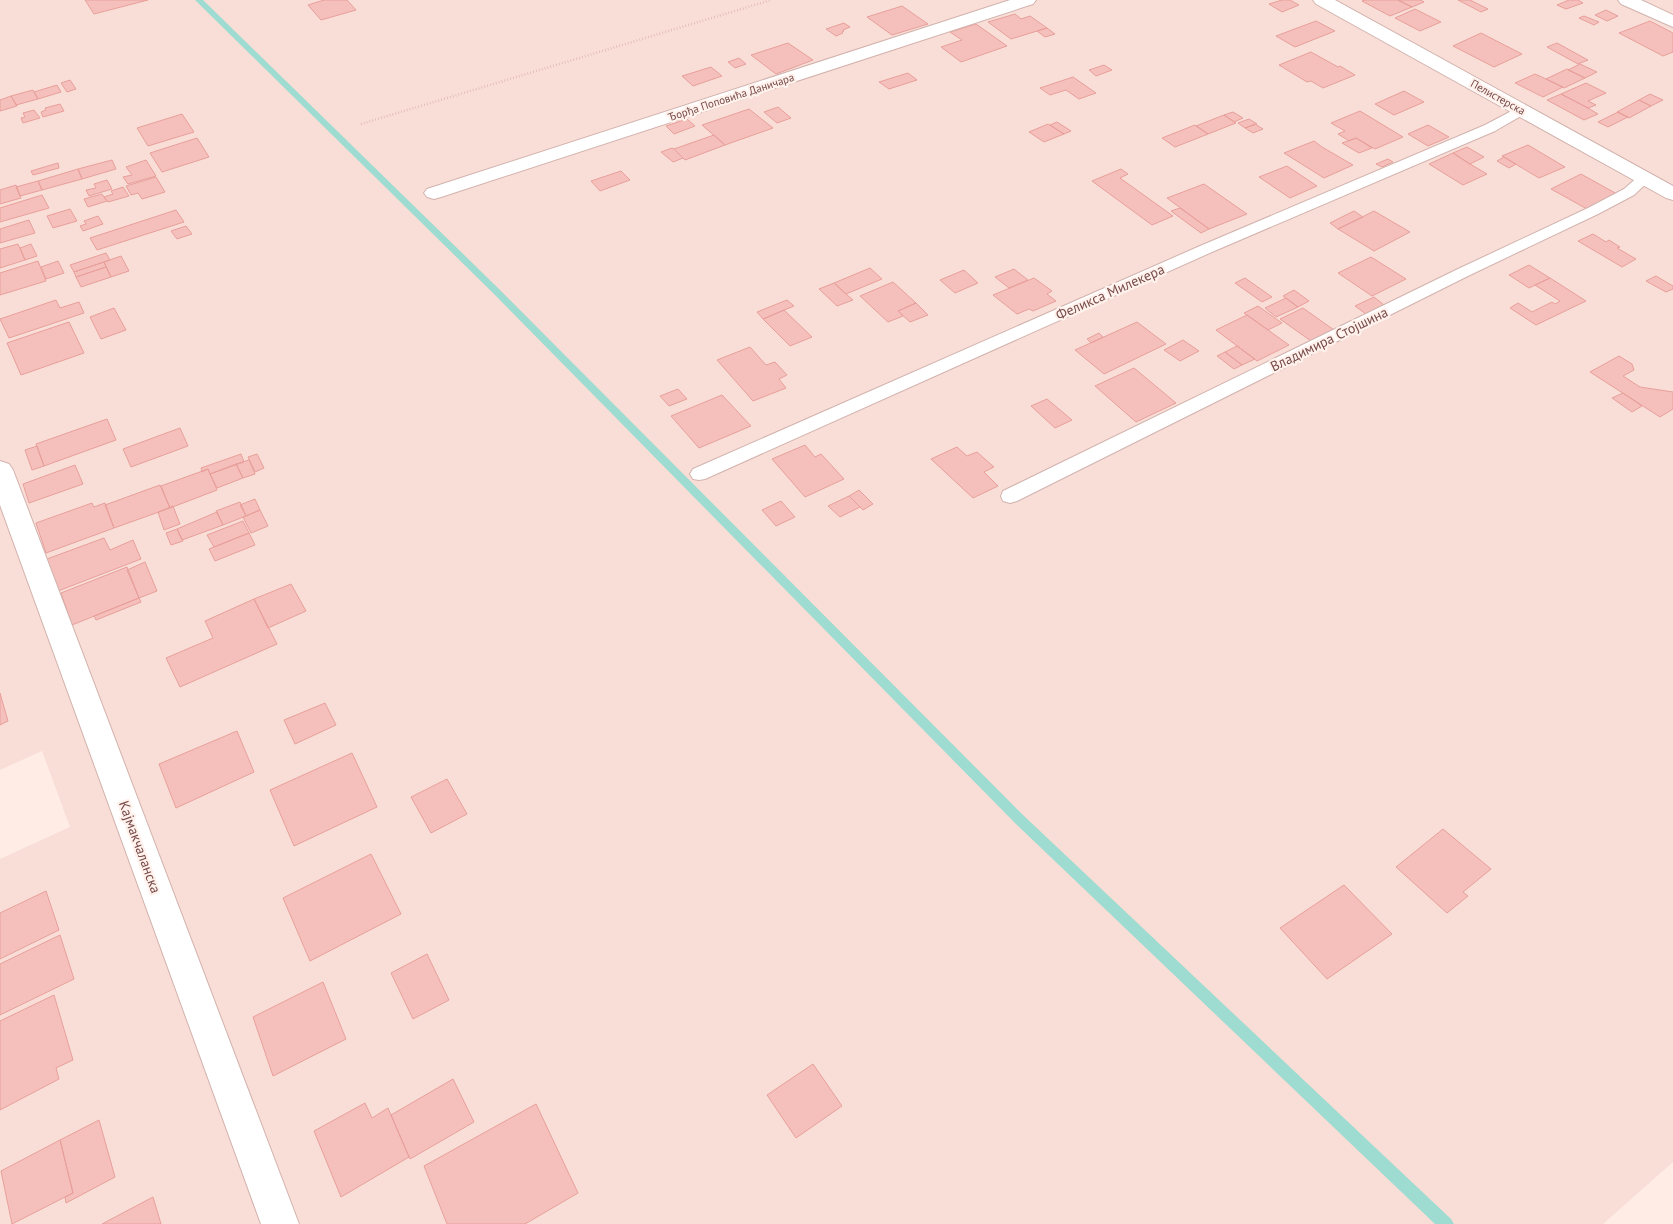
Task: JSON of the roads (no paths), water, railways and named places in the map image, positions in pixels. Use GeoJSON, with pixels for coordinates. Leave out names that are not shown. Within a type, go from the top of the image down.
{"type":"FeatureCollection","features":[{"type":"Feature","properties":{"kind":"street","name":"Ђорђа Поповића Даничара"},"geometry":{"type":"LineString","coordinates":[[434,194],[1027,0]]}},
{"type":"Feature","properties":{"kind":"street","name":"Пелистерска"},"geometry":{"type":"LineString","coordinates":[[1322,0],[1673,194]]}},
{"type":"Feature","properties":{"kind":"street"},"geometry":{"type":"LineString","coordinates":[[1626,0],[1673,22]]}},
{"type":"Feature","properties":{"kind":"street","name":"Кајмакчаланска"},"geometry":{"type":"LineString","coordinates":[[0,470],[280,1224]]}},
{"type":"Feature","properties":{"kind":"lane","name":"Феликса Милекера"},"geometry":{"type":"LineString","coordinates":[[699,474],[1206,249],[1490,128],[1521,110]]}},
{"type":"Feature","properties":{"kind":"lane","name":"Владимира Стојшина"},"geometry":{"type":"LineString","coordinates":[[1010,496],[1593,211],[1629,192],[1645,178]]}},
{"type":"Feature","properties":{"kind":"waterway"},"geometry":{"type":"LineString","coordinates":[[199,0],[496,291],[1019,819],[1446,1224]]}}]}
